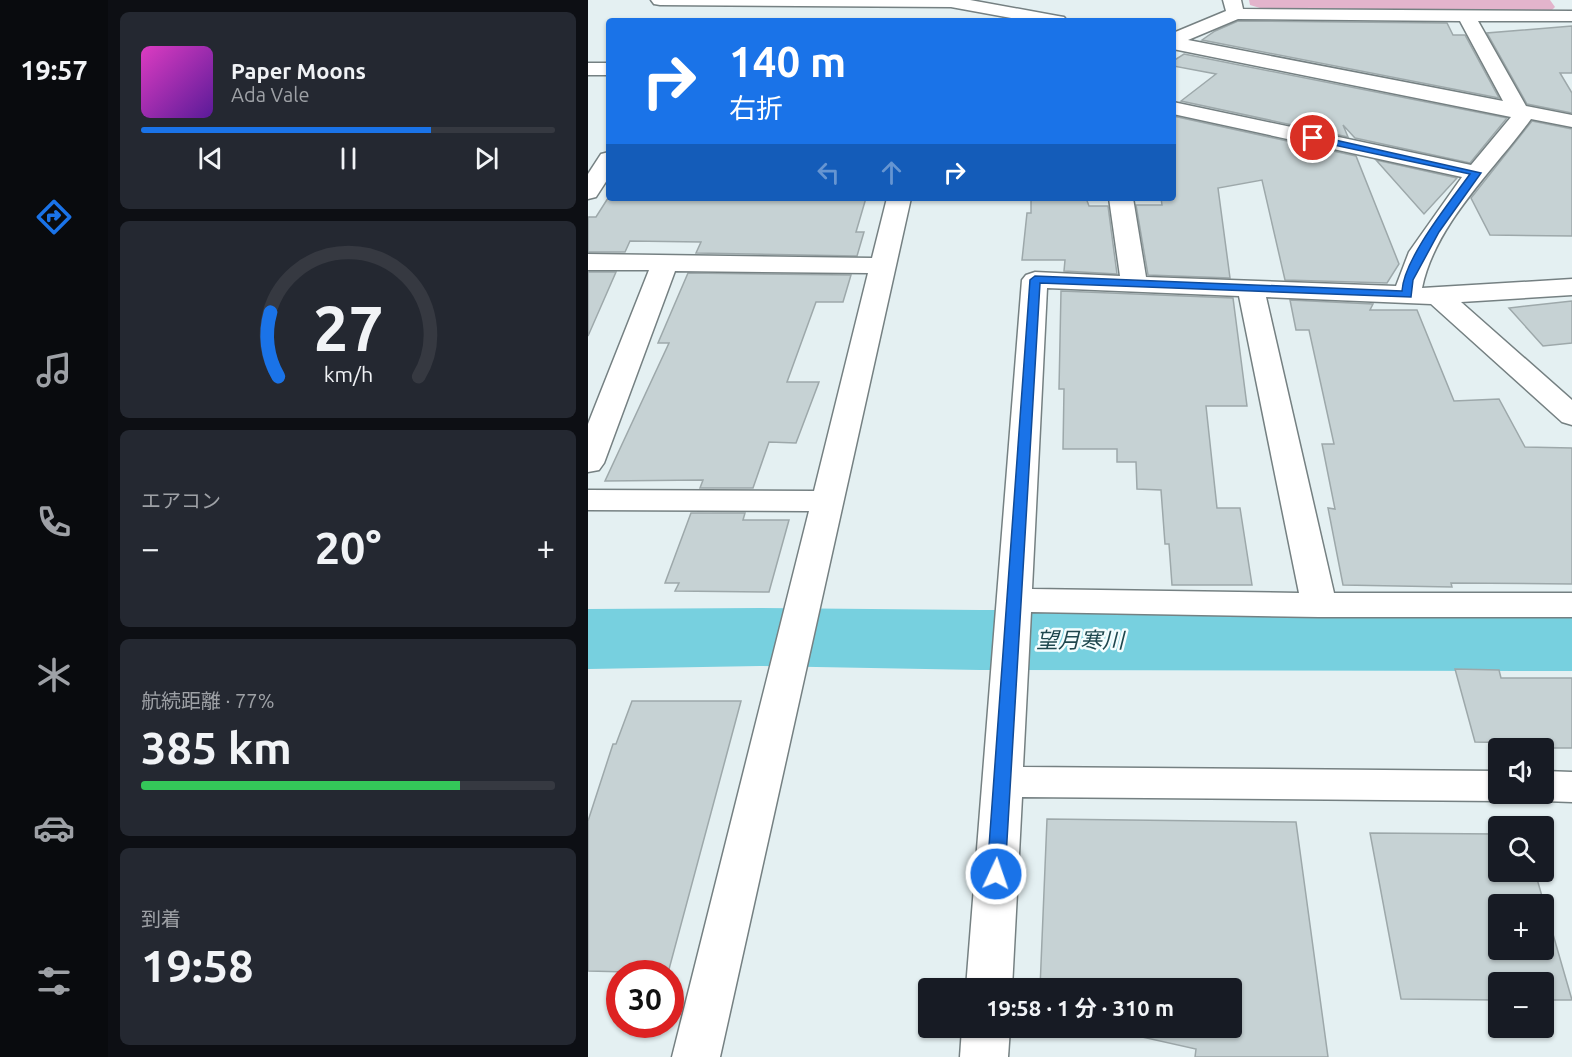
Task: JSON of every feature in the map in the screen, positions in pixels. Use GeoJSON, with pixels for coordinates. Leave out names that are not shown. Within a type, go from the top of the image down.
{"type":"FeatureCollection","features":[{"type":"Feature","properties":{"kind":"street"},"geometry":{"type":"LineString","coordinates":[[660,0],[952,1],[1042,18]]}},
{"type":"Feature","properties":{"kind":"street"},"geometry":{"type":"LineString","coordinates":[[1048,0],[1051,18]]}},
{"type":"Feature","properties":{"kind":"street"},"geometry":{"type":"LineString","coordinates":[[1566,0],[1572,9]]}},
{"type":"Feature","properties":{"kind":"street"},"geometry":{"type":"LineString","coordinates":[[948,18],[952,1]]}},
{"type":"Feature","properties":{"kind":"street"},"geometry":{"type":"LineString","coordinates":[[1176,40],[1234,7],[1466,16],[1572,16]]}},
{"type":"Feature","properties":{"kind":"street"},"geometry":{"type":"LineString","coordinates":[[1407,295],[1408,280],[1434,231],[1476,173],[1522,117],[1466,16]]}},
{"type":"Feature","properties":{"kind":"street"},"geometry":{"type":"LineString","coordinates":[[1176,43],[1572,121]]}},
{"type":"Feature","properties":{"kind":"street"},"geometry":{"type":"LineString","coordinates":[[588,69],[606,69]]}},
{"type":"Feature","properties":{"kind":"street"},"geometry":{"type":"LineString","coordinates":[[1176,109],[1476,173]]}},
{"type":"Feature","properties":{"kind":"street"},"geometry":{"type":"LineString","coordinates":[[588,154],[606,154]]}},
{"type":"Feature","properties":{"kind":"street"},"geometry":{"type":"LineString","coordinates":[[588,192],[606,164]]}},
{"type":"Feature","properties":{"kind":"street"},"geometry":{"type":"LineString","coordinates":[[696,1057],[898,201]]}},
{"type":"Feature","properties":{"kind":"street"},"geometry":{"type":"LineString","coordinates":[[1121,201],[1134,284]]}},
{"type":"Feature","properties":{"kind":"street"},"geometry":{"type":"LineString","coordinates":[[588,262],[882,266]]}},
{"type":"Feature","properties":{"kind":"street"},"geometry":{"type":"LineString","coordinates":[[588,464],[665,263]]}},
{"type":"Feature","properties":{"kind":"street"},"geometry":{"type":"LineString","coordinates":[[990,978],[1035,280],[1438,296],[1572,287]]}},
{"type":"Feature","properties":{"kind":"street"},"geometry":{"type":"LineString","coordinates":[[1251,289],[1320,605]]}},
{"type":"Feature","properties":{"kind":"street"},"geometry":{"type":"LineString","coordinates":[[1438,296],[1572,416]]}},
{"type":"Feature","properties":{"kind":"street"},"geometry":{"type":"LineString","coordinates":[[588,500],[826,501]]}},
{"type":"Feature","properties":{"kind":"street"},"geometry":{"type":"LineString","coordinates":[[1012,624],[1320,605],[1572,605]]}},
{"type":"Feature","properties":{"kind":"street"},"geometry":{"type":"LineString","coordinates":[[1002,782],[1488,786]]}},
{"type":"Feature","properties":{"kind":"street"},"geometry":{"type":"LineString","coordinates":[[1554,786],[1572,787]]}},
{"type":"Feature","properties":{"kind":"street"},"geometry":{"type":"LineString","coordinates":[[984,1057],[985,1038]]}},
{"type":"Feature","properties":{"kind":"shaded area"},"geometry":{"type":"Polygon","coordinates":[[[1249,0],[1550,0],[1555,7],[1551,11],[1260,8],[1250,5],[1249,0]]]}},
{"type":"Feature","properties":{"kind":"building"},"geometry":{"type":"Polygon","coordinates":[[[1238,21],[1447,23],[1453,35],[1465,35],[1499,98],[1202,40],[1215,31],[1238,21]]]}},
{"type":"Feature","properties":{"kind":"building"},"geometry":{"type":"Polygon","coordinates":[[[1572,26],[1572,73],[1560,73],[1572,93],[1572,113],[1527,104],[1487,33],[1572,26]]]}},
{"type":"Feature","properties":{"kind":"building"},"geometry":{"type":"Polygon","coordinates":[[[1184,54],[1507,118],[1470,163],[1355,138],[1343,125],[1348,137],[1181,101],[1216,74],[1176,67],[1176,59],[1184,54]]]}},
{"type":"Feature","properties":{"kind":"building"},"geometry":{"type":"Polygon","coordinates":[[[1176,117],[1356,156],[1399,264],[1387,283],[1285,280],[1262,180],[1218,188],[1230,278],[1148,275],[1136,205],[1162,205],[1161,201],[1176,201],[1176,117]]]}},
{"type":"Feature","properties":{"kind":"building"},"geometry":{"type":"Polygon","coordinates":[[[1532,121],[1572,129],[1572,236],[1490,235],[1471,198],[1532,121]]]}},
{"type":"Feature","properties":{"kind":"building"},"geometry":{"type":"Polygon","coordinates":[[[1376,160],[1457,178],[1424,214],[1376,160]]]}},
{"type":"Feature","properties":{"kind":"building"},"geometry":{"type":"Polygon","coordinates":[[[606,201],[865,201],[856,232],[864,232],[857,256],[696,253],[701,242],[630,241],[625,252],[588,252],[588,217],[596,217],[606,201]]]}},
{"type":"Feature","properties":{"kind":"building"},"geometry":{"type":"Polygon","coordinates":[[[1031,201],[1087,201],[1089,206],[1108,206],[1117,274],[1064,271],[1065,260],[1022,260],[1027,213],[1031,213],[1031,201]]]}},
{"type":"Feature","properties":{"kind":"building"},"geometry":{"type":"Polygon","coordinates":[[[588,272],[616,272],[588,336],[588,272]]]}},
{"type":"Feature","properties":{"kind":"building"},"geometry":{"type":"Polygon","coordinates":[[[688,273],[851,275],[843,302],[816,302],[787,382],[819,382],[796,443],[769,442],[753,488],[700,488],[703,480],[605,481],[669,343],[658,343],[688,273]]]}},
{"type":"Feature","properties":{"kind":"building"},"geometry":{"type":"Polygon","coordinates":[[[1061,291],[1233,298],[1247,406],[1206,406],[1217,508],[1240,508],[1252,585],[1172,585],[1169,544],[1165,544],[1161,490],[1137,489],[1136,462],[1117,462],[1117,449],[1063,449],[1064,389],[1059,389],[1061,291]]]}},
{"type":"Feature","properties":{"kind":"building"},"geometry":{"type":"Polygon","coordinates":[[[1290,300],[1373,304],[1370,310],[1417,310],[1454,401],[1499,399],[1525,447],[1572,448],[1572,584],[1451,583],[1452,587],[1343,585],[1328,508],[1335,509],[1322,444],[1334,444],[1309,330],[1296,330],[1290,300]]]}},
{"type":"Feature","properties":{"kind":"building"},"geometry":{"type":"Polygon","coordinates":[[[1572,301],[1572,343],[1543,346],[1509,308],[1572,301]]]}},
{"type":"Feature","properties":{"kind":"building"},"geometry":{"type":"Polygon","coordinates":[[[691,513],[745,513],[743,520],[789,520],[769,592],[675,591],[679,583],[665,583],[691,513]]]}},
{"type":"Feature","properties":{"kind":"building"},"geometry":{"type":"Polygon","coordinates":[[[1455,669],[1499,670],[1501,678],[1572,678],[1572,748],[1554,748],[1554,738],[1488,738],[1488,742],[1475,742],[1455,669]]]}},
{"type":"Feature","properties":{"kind":"building"},"geometry":{"type":"Polygon","coordinates":[[[632,701],[741,701],[671,960],[606,960],[606,971],[588,971],[588,821],[613,744],[616,744],[632,701]]]}},
{"type":"Feature","properties":{"kind":"building"},"geometry":{"type":"Polygon","coordinates":[[[1047,819],[1296,822],[1328,1057],[1195,1057],[1196,1049],[1147,1038],[1242,1038],[1242,978],[1040,978],[1047,819]]]}},
{"type":"Feature","properties":{"kind":"building"},"geometry":{"type":"Polygon","coordinates":[[[1370,833],[1488,834],[1488,882],[1538,882],[1541,894],[1488,894],[1488,960],[1554,960],[1554,938],[1572,1000],[1554,1000],[1554,972],[1488,972],[1488,1000],[1401,999],[1370,833]]]}},
{"type":"Feature","properties":{"kind":"waterway","name":"望月寒川"},"geometry":{"type":"LineString","coordinates":[[588,639],[760,637],[980,640],[1572,641]]}},
{"type":"Feature","properties":{"kind":"route"},"geometry":{"type":"LineString","coordinates":[[996,874],[1035,280],[1407,295],[1408,280],[1434,231],[1476,173],[1313,138]]}}]}
